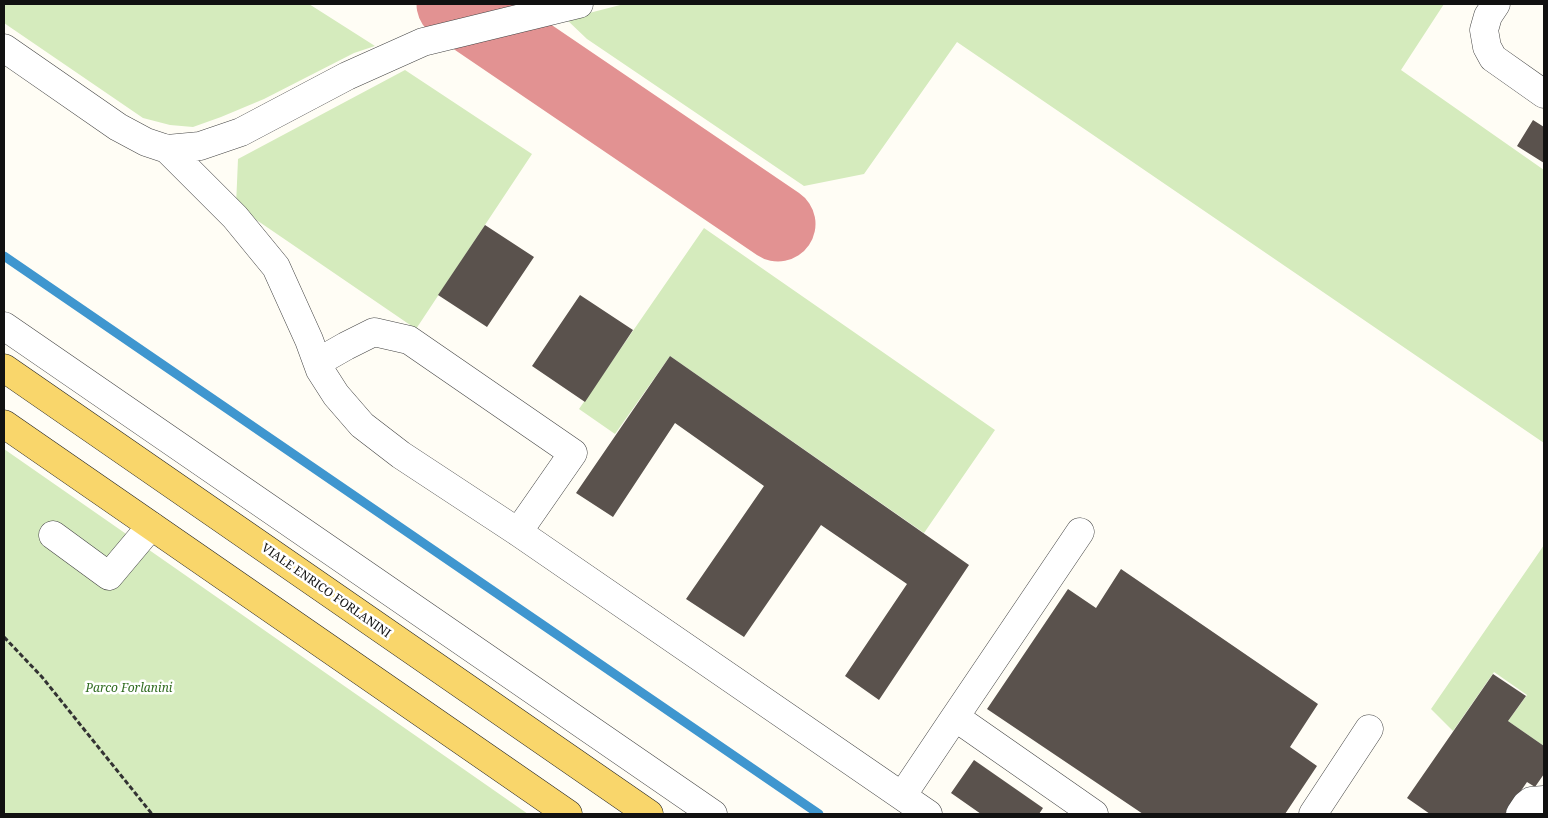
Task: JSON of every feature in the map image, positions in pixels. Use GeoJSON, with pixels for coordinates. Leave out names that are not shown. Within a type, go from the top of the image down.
{"type":"FeatureCollection","features":[{"type":"Feature","properties":{"kind":"main road","name":"VIALE ENRICO FORLANINI"},"geometry":{"type":"LineString","coordinates":[[4,368],[649,814]]}},
{"type":"Feature","properties":{"kind":"main road"},"geometry":{"type":"LineString","coordinates":[[4,424],[568,814]]}},
{"type":"Feature","properties":{"kind":"lane"},"geometry":{"type":"LineString","coordinates":[[4,48],[118,127],[146,142],[167,149],[200,146],[241,132],[346,76],[484,15],[579,4]]}},
{"type":"Feature","properties":{"kind":"lane"},"geometry":{"type":"LineString","coordinates":[[1496,4],[1488,16],[1484,30],[1490,53],[1493,58],[1544,94]]}},
{"type":"Feature","properties":{"kind":"lane"},"geometry":{"type":"LineString","coordinates":[[167,149],[235,217],[276,267],[310,340],[320,370],[336,395],[362,425],[401,455],[518,532],[928,814]]}},
{"type":"Feature","properties":{"kind":"lane"},"geometry":{"type":"LineString","coordinates":[[4,326],[713,814]]}},
{"type":"Feature","properties":{"kind":"lane"},"geometry":{"type":"LineString","coordinates":[[318,362],[374,332],[409,340],[573,453],[518,532]]}},
{"type":"Feature","properties":{"kind":"lane"},"geometry":{"type":"LineString","coordinates":[[53,536],[109,576],[151,526]]}},
{"type":"Feature","properties":{"kind":"lane"},"geometry":{"type":"LineString","coordinates":[[902,796],[1080,532]]}},
{"type":"Feature","properties":{"kind":"lane"},"geometry":{"type":"LineString","coordinates":[[955,717],[1094,814]]}},
{"type":"Feature","properties":{"kind":"lane"},"geometry":{"type":"LineString","coordinates":[[1312,814],[1369,729]]}},
{"type":"Feature","properties":{"kind":"lane"},"geometry":{"type":"LineString","coordinates":[[1520,814],[1530,801],[1544,800]]}},
{"type":"Feature","properties":{"kind":"path"},"geometry":{"type":"LineString","coordinates":[[4,637],[42,677],[152,814]]}},
{"type":"Feature","properties":{"kind":"green space"},"geometry":{"type":"Polygon","coordinates":[[[4,4],[309,4],[375,46],[354,53],[264,99],[221,117],[193,127],[170,125],[143,118],[4,23],[4,4]]]}},
{"type":"Feature","properties":{"kind":"green space"},"geometry":{"type":"Polygon","coordinates":[[[624,4],[1444,4],[1401,70],[1544,170],[1544,443],[957,42],[864,174],[804,186],[587,39],[566,19],[624,4]]]}},
{"type":"Feature","properties":{"kind":"green space"},"geometry":{"type":"Polygon","coordinates":[[[405,70],[532,154],[416,329],[236,206],[238,159],[405,70]]]}},
{"type":"Feature","properties":{"kind":"green space"},"geometry":{"type":"Polygon","coordinates":[[[704,228],[995,430],[924,533],[670,356],[615,434],[579,409],[704,228]]]}},
{"type":"Feature","properties":{"kind":"green space","name":"Parco Forlanini"},"geometry":{"type":"Polygon","coordinates":[[[4,449],[109,522],[528,814],[4,814],[4,449]]]}},
{"type":"Feature","properties":{"kind":"green space"},"geometry":{"type":"Polygon","coordinates":[[[1544,545],[1544,746],[1508,721],[1527,695],[1494,672],[1453,731],[1431,709],[1544,545]]]}},
{"type":"Feature","properties":{"kind":"building"},"geometry":{"type":"Polygon","coordinates":[[[1533,120],[1544,127],[1544,163],[1517,146],[1533,120]]]}},
{"type":"Feature","properties":{"kind":"building"},"geometry":{"type":"Polygon","coordinates":[[[485,225],[534,257],[487,327],[438,295],[485,225]]]}},
{"type":"Feature","properties":{"kind":"building"},"geometry":{"type":"Polygon","coordinates":[[[580,295],[633,330],[585,402],[532,366],[580,295]]]}},
{"type":"Feature","properties":{"kind":"building"},"geometry":{"type":"Polygon","coordinates":[[[670,356],[969,565],[879,700],[845,676],[907,584],[821,525],[744,637],[686,599],[764,486],[675,423],[613,517],[576,493],[670,356]]]}},
{"type":"Feature","properties":{"kind":"building"},"geometry":{"type":"Polygon","coordinates":[[[1121,569],[1318,704],[1290,747],[1317,766],[1285,814],[1143,814],[987,709],[1068,589],[1096,608],[1121,569]]]}},
{"type":"Feature","properties":{"kind":"building"},"geometry":{"type":"Polygon","coordinates":[[[1493,674],[1526,696],[1508,721],[1544,746],[1544,774],[1535,787],[1527,782],[1505,814],[1430,814],[1407,798],[1493,674]]]}},
{"type":"Feature","properties":{"kind":"building"},"geometry":{"type":"Polygon","coordinates":[[[974,760],[1043,808],[1039,814],[981,814],[951,793],[974,760]]]}},
{"type":"Feature","properties":{"kind":"waterway"},"geometry":{"type":"LineString","coordinates":[[4,256],[819,814]]}},
{"type":"Feature","properties":{"kind":"taxiway"},"geometry":{"type":"LineString","coordinates":[[454,4],[778,224]]}}]}
